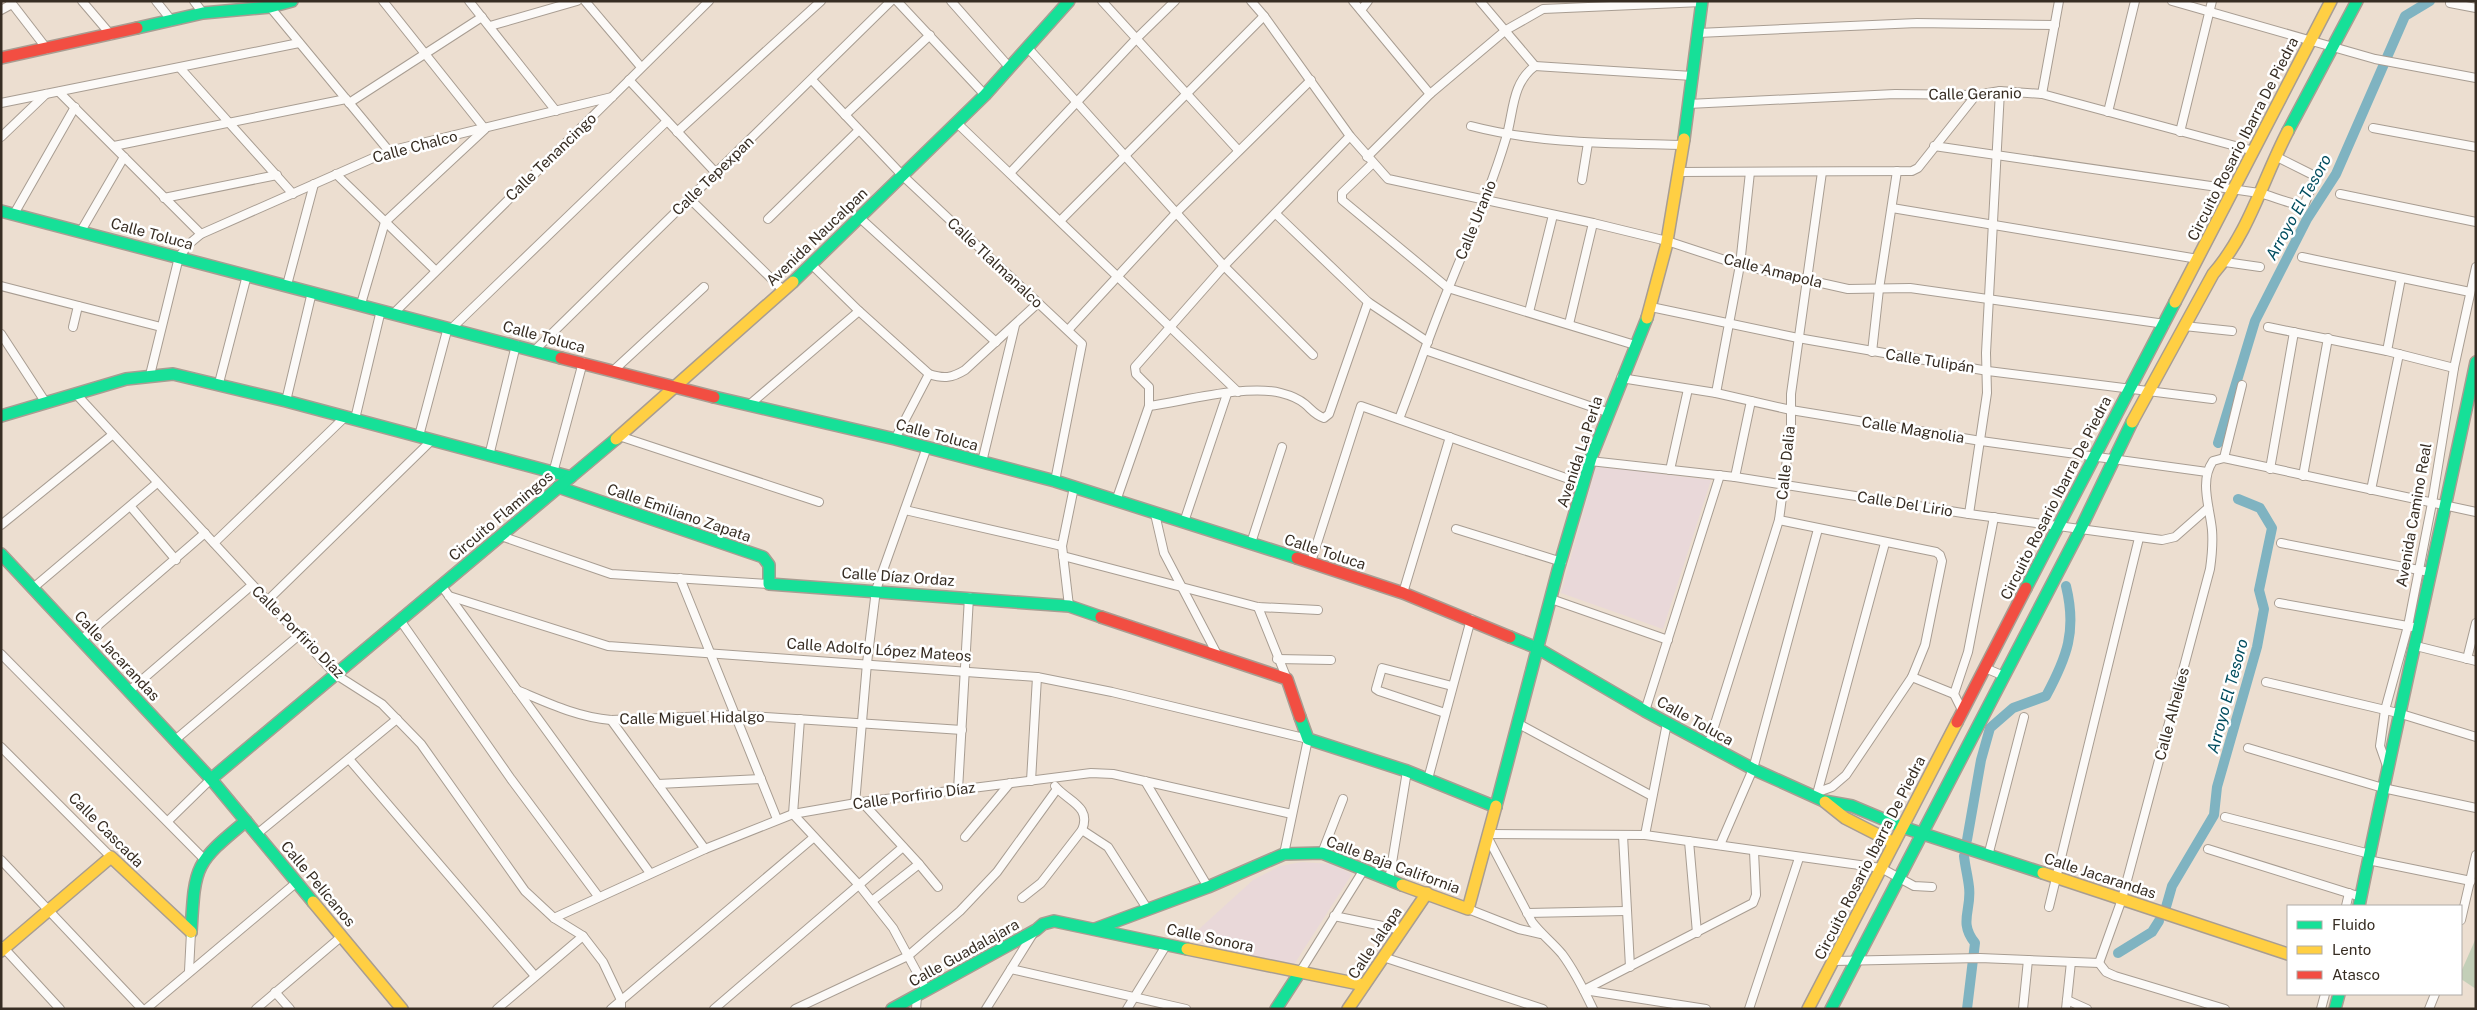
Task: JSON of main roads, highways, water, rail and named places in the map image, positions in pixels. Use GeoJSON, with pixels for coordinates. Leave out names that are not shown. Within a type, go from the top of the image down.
{"type":"FeatureCollection","features":[{"type":"Feature","properties":{"kind":"main road"},"geometry":{"type":"LineString","coordinates":[[1,58],[203,14],[270,7],[292,1]]}},
{"type":"Feature","properties":{"kind":"main road","name":"Avenida Naucalpan"},"geometry":{"type":"LineString","coordinates":[[571,477],[784,291],[985,95],[1068,1]]}},
{"type":"Feature","properties":{"kind":"main road","name":"Circuito Rosario Ibarra De Piedra"},"geometry":{"type":"LineString","coordinates":[[1808,1009],[2331,1]]}},
{"type":"Feature","properties":{"kind":"main road"},"geometry":{"type":"LineString","coordinates":[[1831,1009],[1899,878],[1920,833],[2081,528],[2112,460],[2148,390],[2214,274],[2225,262],[2251,214],[2275,156],[2357,1]]}},
{"type":"Feature","properties":{"kind":"main road","name":"Avenida La Perla"},"geometry":{"type":"LineString","coordinates":[[1468,909],[1537,648],[1590,461],[1607,412],[1651,308],[1667,241],[1679,172],[1702,2]]}},
{"type":"Feature","properties":{"kind":"main road","name":"Calle Toluca"},"geometry":{"type":"LineString","coordinates":[[1,210],[534,351],[614,370],[675,388],[895,439],[1054,481],[1311,562],[1403,593],[1537,648],[1645,711],[1753,769],[1819,797],[1852,806],[1902,827]]}},
{"type":"Feature","properties":{"kind":"main road","name":"Avenida Camino Real"},"geometry":{"type":"LineString","coordinates":[[2360,902],[2398,714],[2416,646],[2414,627],[2432,572],[2475,370]]}},
{"type":"Feature","properties":{"kind":"main road","name":"Circuito Flamingos"},"geometry":{"type":"LineString","coordinates":[[1,416],[150,375],[173,374],[219,383],[571,477]]}},
{"type":"Feature","properties":{"kind":"main road","name":"Circuito Flamingos"},"geometry":{"type":"LineString","coordinates":[[211,779],[571,477]]}},
{"type":"Feature","properties":{"kind":"main road","name":"Calle Emiliano Zapata"},"geometry":{"type":"LineString","coordinates":[[558,487],[763,557],[767,560],[770,567],[769,584]]}},
{"type":"Feature","properties":{"kind":"main road","name":"Calle Jacarandas"},"geometry":{"type":"LineString","coordinates":[[1,554],[211,779]]}},
{"type":"Feature","properties":{"kind":"main road","name":"Calle Díaz Ordaz"},"geometry":{"type":"LineString","coordinates":[[769,584],[876,590],[1069,606],[1287,679],[1308,739]]}},
{"type":"Feature","properties":{"kind":"main road","name":"Calle Adolfo López Mateos"},"geometry":{"type":"LineString","coordinates":[[1308,739],[1428,778],[1496,807]]}},
{"type":"Feature","properties":{"kind":"main road","name":"Calle Pelícanos"},"geometry":{"type":"LineString","coordinates":[[211,779],[402,1009]]}},
{"type":"Feature","properties":{"kind":"main road","name":"Calle Toluca"},"geometry":{"type":"LineString","coordinates":[[1819,797],[1845,818],[1894,843]]}},
{"type":"Feature","properties":{"kind":"main road","name":"Calle Cascada"},"geometry":{"type":"LineString","coordinates":[[2,948],[111,857],[191,932],[194,885],[204,859],[246,821]]}},
{"type":"Feature","properties":{"kind":"main road","name":"Calle Jacarandas"},"geometry":{"type":"LineString","coordinates":[[1902,827],[2287,954]]}},
{"type":"Feature","properties":{"kind":"main road","name":"Calle Baja California"},"geometry":{"type":"LineString","coordinates":[[1095,929],[1208,887],[1284,854],[1303,852],[1322,853],[1389,881],[1468,909]]}},
{"type":"Feature","properties":{"kind":"main road","name":"Calle Jalapa"},"geometry":{"type":"LineString","coordinates":[[1348,1009],[1427,893]]}},
{"type":"Feature","properties":{"kind":"main road","name":"Calle Sonora"},"geometry":{"type":"LineString","coordinates":[[1049,921],[1364,985]]}},
{"type":"Feature","properties":{"kind":"main road","name":"Calle Guadalajara"},"geometry":{"type":"LineString","coordinates":[[899,1007],[1049,921]]}},
{"type":"Feature","properties":{"kind":"main road"},"geometry":{"type":"LineString","coordinates":[[1276,1009],[1300,972]]}},
{"type":"Feature","properties":{"kind":"waterway","name":"Arroyo El Tesoro"},"geometry":{"type":"LineString","coordinates":[[2218,443],[2255,321],[2307,219],[2336,174],[2405,16],[2430,1]]}},
{"type":"Feature","properties":{"kind":"waterway","name":"Arroyo El Tesoro"},"geometry":{"type":"LineString","coordinates":[[2166,907],[2172,886],[2214,815],[2217,787],[2257,647],[2264,609],[2259,590],[2272,528],[2260,508],[2238,499]]}},
{"type":"Feature","properties":{"kind":"waterway"},"geometry":{"type":"LineString","coordinates":[[1967,840],[1981,760],[1990,728],[2013,708],[2046,696],[2060,669],[2070,630],[2069,602],[2066,586]]}},
{"type":"Feature","properties":{"kind":"waterway"},"geometry":{"type":"LineString","coordinates":[[1964,856],[1969,883],[1966,922],[1967,929],[1975,943],[1967,1009]]}},
{"type":"Feature","properties":{"kind":"waterway","name":"Arroyo El Tesoro"},"geometry":{"type":"LineString","coordinates":[[2118,953],[2152,932],[2159,921]]}}]}
